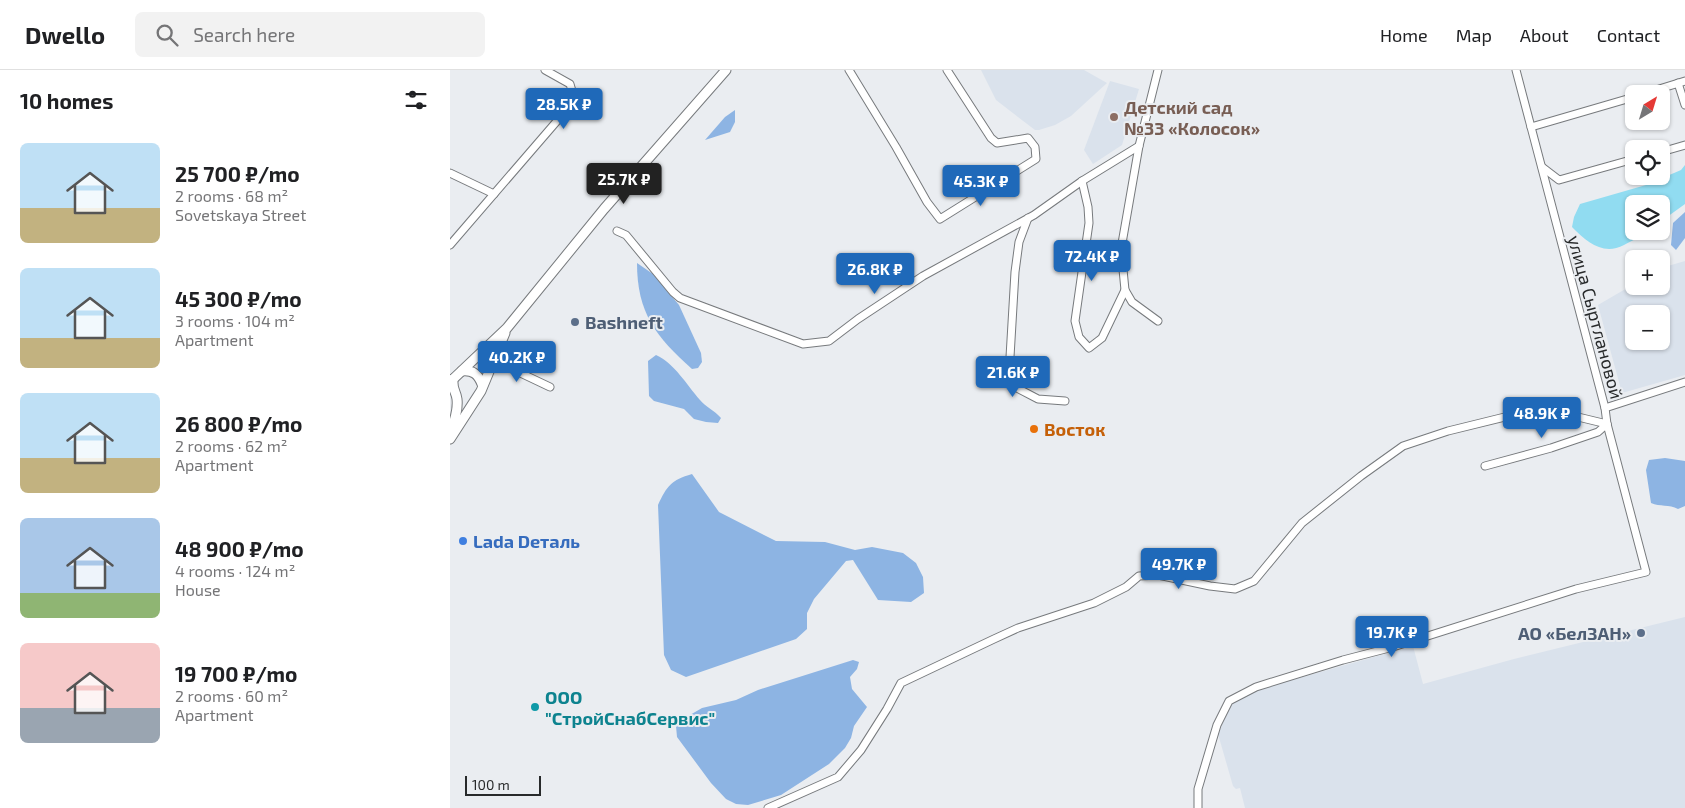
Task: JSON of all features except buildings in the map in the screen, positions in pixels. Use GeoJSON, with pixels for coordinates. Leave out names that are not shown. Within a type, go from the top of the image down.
{"type":"FeatureCollection","features":[{"type":"Feature","properties":{"kind":"main road"},"geometry":{"type":"LineString","coordinates":[[450,433],[456,417],[452,381],[507,328],[604,209],[726,70]]}},
{"type":"Feature","properties":{"kind":"main road"},"geometry":{"type":"LineString","coordinates":[[450,439],[478,396],[507,328]]}},
{"type":"Feature","properties":{"kind":"main road"},"geometry":{"type":"LineString","coordinates":[[462,371],[470,370],[476,373],[482,384]]}},
{"type":"Feature","properties":{"kind":"main road"},"geometry":{"type":"LineString","coordinates":[[453,397],[467,401],[478,396]]}},
{"type":"Feature","properties":{"kind":"street"},"geometry":{"type":"LineString","coordinates":[[450,245],[563,114],[572,100],[573,91],[570,84],[545,70]]}},
{"type":"Feature","properties":{"kind":"street"},"geometry":{"type":"LineString","coordinates":[[849,70],[927,202],[940,220],[1036,158],[1035,147],[1028,138],[997,143],[991,138],[947,70]]}},
{"type":"Feature","properties":{"kind":"street"},"geometry":{"type":"LineString","coordinates":[[1158,70],[1138,146],[1121,249],[1125,290],[1132,302],[1158,321]]}},
{"type":"Feature","properties":{"kind":"street","name":"улица Сыртлановой"},"geometry":{"type":"LineString","coordinates":[[1198,808],[1198,789],[1217,725],[1229,701],[1256,687],[1343,660],[1393,647],[1576,589],[1646,572],[1516,70]]}},
{"type":"Feature","properties":{"kind":"street"},"geometry":{"type":"LineString","coordinates":[[1670,86],[1682,82],[1685,105]]}},
{"type":"Feature","properties":{"kind":"street"},"geometry":{"type":"LineString","coordinates":[[1531,127],[1625,99]]}},
{"type":"Feature","properties":{"kind":"street"},"geometry":{"type":"LineString","coordinates":[[1670,149],[1685,145]]}},
{"type":"Feature","properties":{"kind":"street"},"geometry":{"type":"LineString","coordinates":[[617,230],[626,235],[680,298],[803,344],[829,341],[858,319],[923,276],[1028,218],[1138,146]]}},
{"type":"Feature","properties":{"kind":"street"},"geometry":{"type":"LineString","coordinates":[[1542,166],[1559,180],[1625,162]]}},
{"type":"Feature","properties":{"kind":"street"},"geometry":{"type":"LineString","coordinates":[[450,173],[494,194]]}},
{"type":"Feature","properties":{"kind":"street"},"geometry":{"type":"LineString","coordinates":[[1082,181],[1088,206],[1089,222],[1076,321],[1079,337],[1089,348],[1102,338],[1125,290]]}},
{"type":"Feature","properties":{"kind":"street"},"geometry":{"type":"LineString","coordinates":[[1028,218],[1020,242],[1015,272],[1009,374],[1017,388],[1038,398],[1065,401]]}},
{"type":"Feature","properties":{"kind":"street"},"geometry":{"type":"LineString","coordinates":[[493,360],[550,387]]}},
{"type":"Feature","properties":{"kind":"street"},"geometry":{"type":"LineString","coordinates":[[1605,408],[1685,382]]}},
{"type":"Feature","properties":{"kind":"street"},"geometry":{"type":"LineString","coordinates":[[768,808],[838,778],[861,750],[901,683],[994,639],[1018,628],[1094,603],[1126,587],[1140,576],[1158,574],[1235,589],[1254,581],[1302,523],[1360,476],[1403,446],[1457,428],[1524,412],[1548,410],[1607,424]]}},
{"type":"Feature","properties":{"kind":"street"},"geometry":{"type":"LineString","coordinates":[[1485,466],[1551,448],[1598,432],[1607,424]]}},
{"type":"Feature","properties":{"kind":"shaded area"},"geometry":{"type":"Polygon","coordinates":[[[981,70],[1084,70],[1107,83],[1071,116],[1055,125],[1035,130],[996,100],[981,70]]]}},
{"type":"Feature","properties":{"kind":"shaded area","name":"Детский сад №33 «Колосок»"},"geometry":{"type":"Polygon","coordinates":[[[1110,81],[1139,89],[1122,145],[1093,164],[1084,150],[1110,81]]]}},
{"type":"Feature","properties":{"kind":"shaded area"},"geometry":{"type":"Polygon","coordinates":[[[735,110],[735,122],[730,132],[705,140],[725,117],[735,110]]]}},
{"type":"Feature","properties":{"kind":"shaded area"},"geometry":{"type":"Polygon","coordinates":[[[1685,165],[1685,204],[1670,215],[1670,195],[1625,195],[1625,240],[1633,240],[1624,245],[1609,249],[1596,246],[1572,227],[1580,204],[1646,185],[1670,185],[1670,175],[1681,170],[1685,165]]]}},
{"type":"Feature","properties":{"kind":"shaded area"},"geometry":{"type":"Polygon","coordinates":[[[1685,212],[1685,238],[1676,250],[1671,245],[1673,223],[1685,212]]]}},
{"type":"Feature","properties":{"kind":"shaded area"},"geometry":{"type":"Polygon","coordinates":[[[1685,261],[1685,375],[1622,393],[1598,305],[1625,289],[1625,295],[1670,295],[1670,265],[1685,261]]]}},
{"type":"Feature","properties":{"kind":"shaded area"},"geometry":{"type":"Polygon","coordinates":[[[637,263],[653,274],[679,305],[701,353],[702,362],[698,368],[692,369],[679,357],[651,323],[641,296],[637,263]]]}},
{"type":"Feature","properties":{"kind":"shaded area"},"geometry":{"type":"Polygon","coordinates":[[[656,355],[675,369],[700,400],[721,418],[718,423],[694,419],[684,409],[654,401],[649,396],[648,361],[656,355]]]}},
{"type":"Feature","properties":{"kind":"shaded area"},"geometry":{"type":"Polygon","coordinates":[[[1665,458],[1685,461],[1685,506],[1678,509],[1651,503],[1646,470],[1649,460],[1665,458]]]}},
{"type":"Feature","properties":{"kind":"shaded area"},"geometry":{"type":"Polygon","coordinates":[[[692,474],[719,512],[776,541],[825,542],[855,550],[872,547],[903,553],[916,563],[923,577],[924,593],[911,602],[878,600],[853,560],[846,561],[814,599],[807,613],[807,629],[796,639],[686,677],[671,670],[664,655],[658,505],[664,493],[674,481],[692,474]]]}},
{"type":"Feature","properties":{"kind":"shaded area","name":"АО «БелЗАН»"},"geometry":{"type":"Polygon","coordinates":[[[1685,617],[1685,808],[1245,808],[1240,788],[1236,789],[1233,786],[1218,734],[1232,703],[1257,690],[1413,646],[1423,684],[1514,659],[1685,617]]]}},
{"type":"Feature","properties":{"kind":"shaded area"},"geometry":{"type":"Polygon","coordinates":[[[853,660],[859,662],[857,669],[850,677],[852,689],[867,707],[854,726],[851,738],[845,748],[829,764],[781,795],[748,805],[736,804],[726,799],[711,783],[677,737],[676,726],[683,719],[702,708],[736,700],[758,690],[853,660]]]}},
{"type":"Feature","properties":{"kind":"place","name":"Детский сад №33 «Колосок»"},"geometry":{"type":"Point","coordinates":[1114,117]}},
{"type":"Feature","properties":{"kind":"place","name":"Bashneft"},"geometry":{"type":"Point","coordinates":[575,322]}},
{"type":"Feature","properties":{"kind":"place","name":"Восток"},"geometry":{"type":"Point","coordinates":[1034,429]}},
{"type":"Feature","properties":{"kind":"place","name":"Lada Dеталь"},"geometry":{"type":"Point","coordinates":[463,541]}},
{"type":"Feature","properties":{"kind":"place","name":"АО «БелЗАН»"},"geometry":{"type":"Point","coordinates":[1641,633]}},
{"type":"Feature","properties":{"kind":"place","name":"ООО \"СтройСнабСервис\""},"geometry":{"type":"Point","coordinates":[535,707]}}]}
